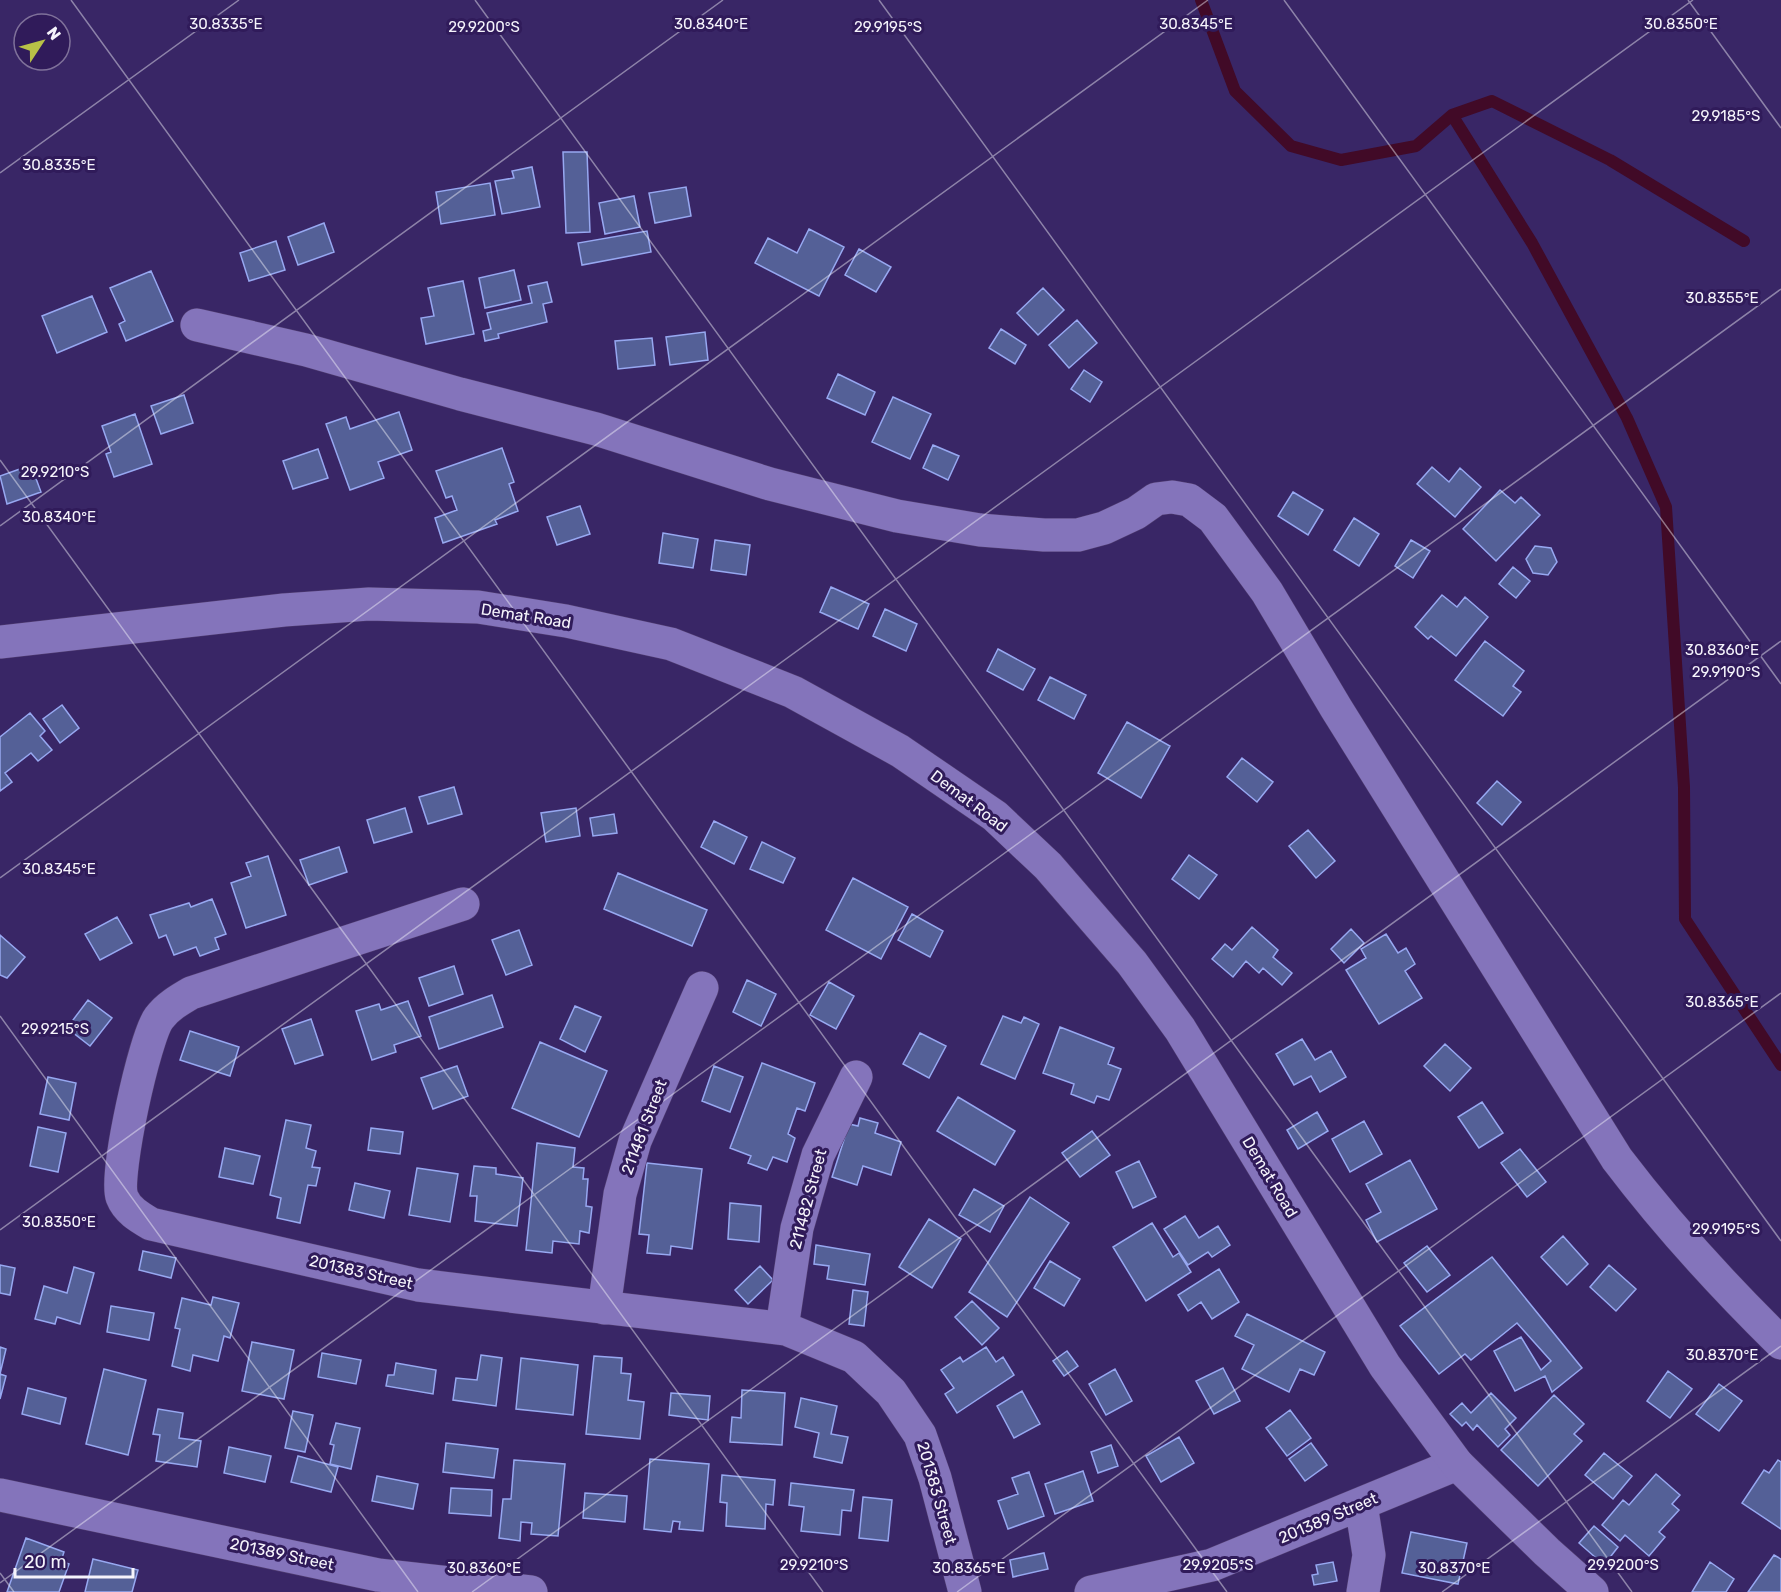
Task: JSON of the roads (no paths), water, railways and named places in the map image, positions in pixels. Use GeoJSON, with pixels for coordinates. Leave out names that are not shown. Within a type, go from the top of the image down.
{"type":"FeatureCollection","features":[{"type":"Feature","properties":{"kind":"street"},"geometry":{"type":"LineString","coordinates":[[197,326],[306,350],[460,394],[596,429],[770,484],[897,516],[980,530],[1044,536],[1078,535],[1104,528],[1136,513],[1156,499],[1172,497],[1189,500],[1213,518],[1267,592],[1336,708],[1617,1159],[1650,1203],[1710,1272],[1781,1343]]}},
{"type":"Feature","properties":{"kind":"street","name":"Demat Road"},"geometry":{"type":"LineString","coordinates":[[0,642],[284,610],[369,604],[478,607],[566,621],[671,645],[793,692],[900,751],[994,816],[1048,866],[1132,963],[1180,1029],[1385,1366],[1457,1464],[1547,1552],[1592,1592]]}},
{"type":"Feature","properties":{"kind":"street","name":"201383 Street"},"geometry":{"type":"LineString","coordinates":[[463,904],[191,993],[175,1002],[158,1019],[146,1053],[119,1180],[122,1197],[132,1213],[151,1224],[418,1285],[782,1328],[854,1357],[891,1392],[920,1435],[935,1478],[965,1592]]}},
{"type":"Feature","properties":{"kind":"street","name":"211481 Street"},"geometry":{"type":"LineString","coordinates":[[604,1308],[620,1194],[635,1141],[702,988]]}},
{"type":"Feature","properties":{"kind":"street","name":"211482 Street"},"geometry":{"type":"LineString","coordinates":[[782,1328],[797,1228],[818,1155],[856,1077]]}},
{"type":"Feature","properties":{"kind":"street","name":"201389 Street"},"geometry":{"type":"LineString","coordinates":[[1091,1592],[1212,1565],[1457,1464]]}},
{"type":"Feature","properties":{"kind":"street","name":"201389 Street"},"geometry":{"type":"LineString","coordinates":[[0,1495],[378,1575],[414,1585],[531,1592]]}},
{"type":"Feature","properties":{"kind":"street"},"geometry":{"type":"LineString","coordinates":[[1361,1504],[1369,1556],[1364,1592]]}},
{"type":"Feature","properties":{"kind":"waterway"},"geometry":{"type":"LineString","coordinates":[[1201,0],[1235,91],[1291,146],[1341,160],[1416,146],[1452,115],[1492,101],[1610,160],[1744,241]]}},
{"type":"Feature","properties":{"kind":"waterway"},"geometry":{"type":"LineString","coordinates":[[1452,115],[1532,243],[1627,418],[1666,507],[1684,787],[1685,919],[1781,1065]]}}]}
